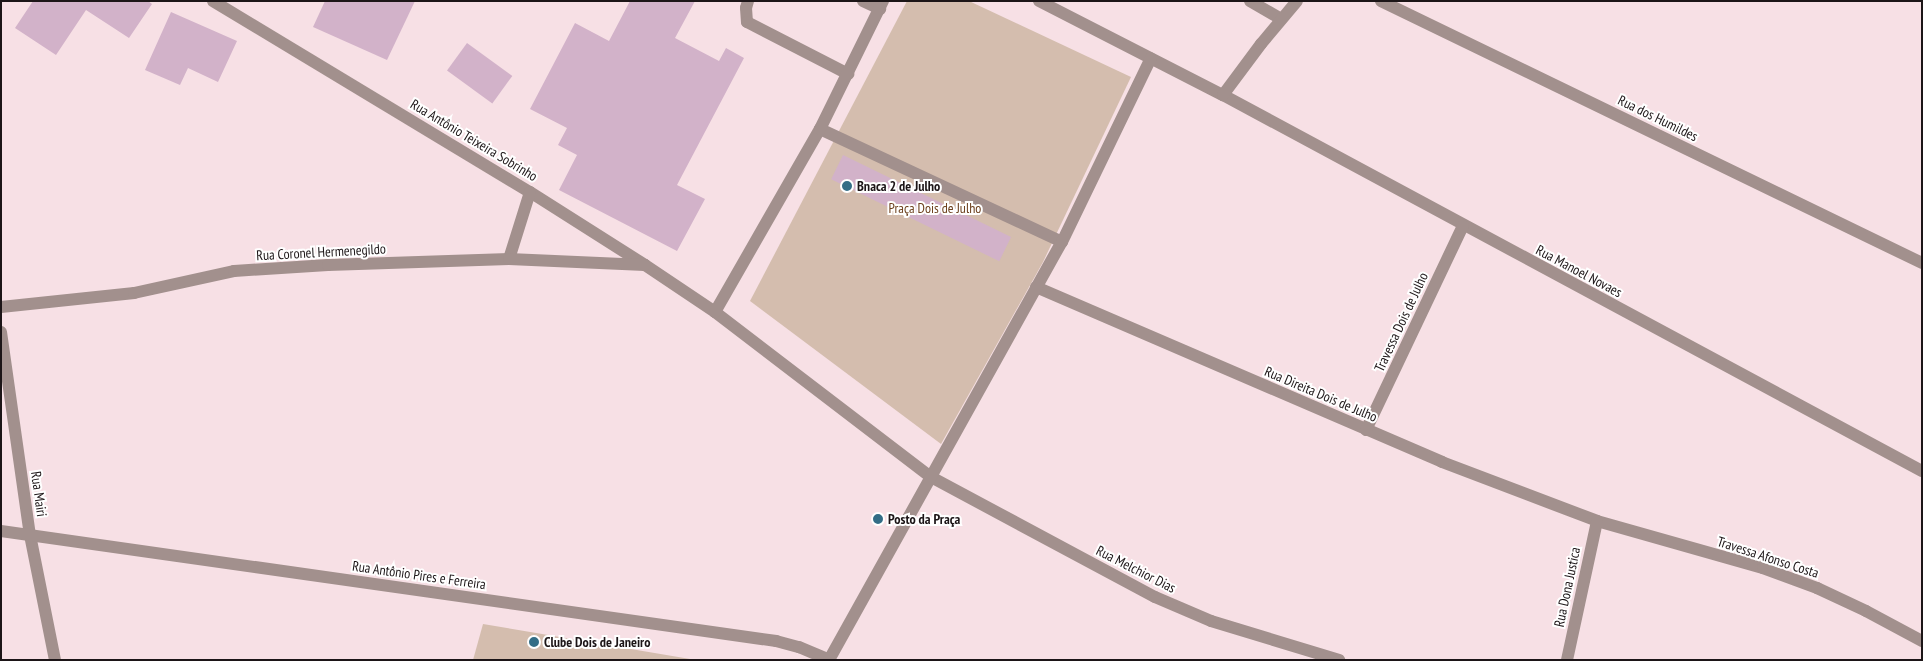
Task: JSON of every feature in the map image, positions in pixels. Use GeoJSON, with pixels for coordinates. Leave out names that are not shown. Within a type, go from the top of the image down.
{"type":"FeatureCollection","features":[{"type":"Feature","properties":{"kind":"street","name":"Rua Antônio Teixeira Sobrinho"},"geometry":{"type":"LineString","coordinates":[[213,1],[530,192],[715,312]]}},
{"type":"Feature","properties":{"kind":"street"},"geometry":{"type":"LineString","coordinates":[[748,1],[746,8],[748,22],[848,74]]}},
{"type":"Feature","properties":{"kind":"street"},"geometry":{"type":"LineString","coordinates":[[863,1],[881,5],[820,129],[715,312],[931,477]]}},
{"type":"Feature","properties":{"kind":"street"},"geometry":{"type":"LineString","coordinates":[[1039,1],[1223,95],[1296,1]]}},
{"type":"Feature","properties":{"kind":"street"},"geometry":{"type":"LineString","coordinates":[[1250,1],[1281,19]]}},
{"type":"Feature","properties":{"kind":"street","name":"Rua dos Humildes"},"geometry":{"type":"LineString","coordinates":[[1381,1],[1922,263]]}},
{"type":"Feature","properties":{"kind":"street"},"geometry":{"type":"LineString","coordinates":[[829,660],[1062,242],[1151,58]]}},
{"type":"Feature","properties":{"kind":"street","name":"Rua Manoel Novaes"},"geometry":{"type":"LineString","coordinates":[[1223,95],[1463,226],[1922,471]]}},
{"type":"Feature","properties":{"kind":"street"},"geometry":{"type":"LineString","coordinates":[[820,129],[1062,242]]}},
{"type":"Feature","properties":{"kind":"street"},"geometry":{"type":"LineString","coordinates":[[508,260],[530,192]]}},
{"type":"Feature","properties":{"kind":"street","name":"Travessa Dois de Julho"},"geometry":{"type":"LineString","coordinates":[[1366,430],[1463,226]]}},
{"type":"Feature","properties":{"kind":"street","name":"Rua Coronel Hermenegildo"},"geometry":{"type":"LineString","coordinates":[[1,307],[134,293],[234,271],[328,265],[508,260],[645,265]]}},
{"type":"Feature","properties":{"kind":"street","name":"Rua Direita Dois de Julho"},"geometry":{"type":"LineString","coordinates":[[1036,286],[1442,462],[1597,521]]}},
{"type":"Feature","properties":{"kind":"street","name":"Rua Mairi"},"geometry":{"type":"LineString","coordinates":[[1,332],[30,535],[55,660]]}},
{"type":"Feature","properties":{"kind":"street","name":"Rua Melchior Dias"},"geometry":{"type":"LineString","coordinates":[[931,477],[1155,597],[1212,621],[1339,660]]}},
{"type":"Feature","properties":{"kind":"street","name":"Travessa Afonso Costa"},"geometry":{"type":"LineString","coordinates":[[1597,521],[1763,568],[1858,607],[1922,640]]}},
{"type":"Feature","properties":{"kind":"street","name":"Rua Dona Justica"},"geometry":{"type":"LineString","coordinates":[[1567,660],[1597,521]]}},
{"type":"Feature","properties":{"kind":"street","name":"Rua Antônio Pires e Ferreira"},"geometry":{"type":"LineString","coordinates":[[1,531],[776,640],[799,647],[829,660]]}},
{"type":"Feature","properties":{"kind":"green space","name":"Praça Dois de Julho"},"geometry":{"type":"Polygon","coordinates":[[[907,1],[969,1],[1131,77],[1043,262],[941,444],[750,301],[907,1]]]}},
{"type":"Feature","properties":{"kind":"green space","name":"Clube Dois de Janeiro"},"geometry":{"type":"Polygon","coordinates":[[[483,624],[696,660],[473,660],[483,624]]]}},
{"type":"Feature","properties":{"kind":"building"},"geometry":{"type":"Polygon","coordinates":[[[33,1],[148,1],[152,4],[129,38],[86,10],[56,55],[15,28],[33,1]]]}},
{"type":"Feature","properties":{"kind":"building"},"geometry":{"type":"Polygon","coordinates":[[[325,1],[415,1],[387,60],[313,27],[325,1]]]}},
{"type":"Feature","properties":{"kind":"building"},"geometry":{"type":"Polygon","coordinates":[[[630,1],[695,1],[675,38],[719,61],[726,48],[744,58],[677,185],[705,199],[677,251],[559,190],[577,155],[558,145],[567,128],[530,109],[575,23],[609,41],[630,1]]]}},
{"type":"Feature","properties":{"kind":"building"},"geometry":{"type":"Polygon","coordinates":[[[171,12],[237,41],[218,82],[188,68],[180,85],[145,70],[171,12]]]}},
{"type":"Feature","properties":{"kind":"building"},"geometry":{"type":"Polygon","coordinates":[[[467,43],[512,76],[492,103],[447,71],[467,43]]]}},
{"type":"Feature","properties":{"kind":"building"},"geometry":{"type":"Polygon","coordinates":[[[843,155],[1011,237],[999,261],[831,179],[843,155]]]}},
{"type":"Feature","properties":{"kind":"place","name":"Bnaca 2 de Julho"},"geometry":{"type":"Point","coordinates":[847,186]}},
{"type":"Feature","properties":{"kind":"place","name":"Posto da Praça"},"geometry":{"type":"Point","coordinates":[878,519]}},
{"type":"Feature","properties":{"kind":"place","name":"Clube Dois de Janeiro"},"geometry":{"type":"Point","coordinates":[534,642]}}]}
